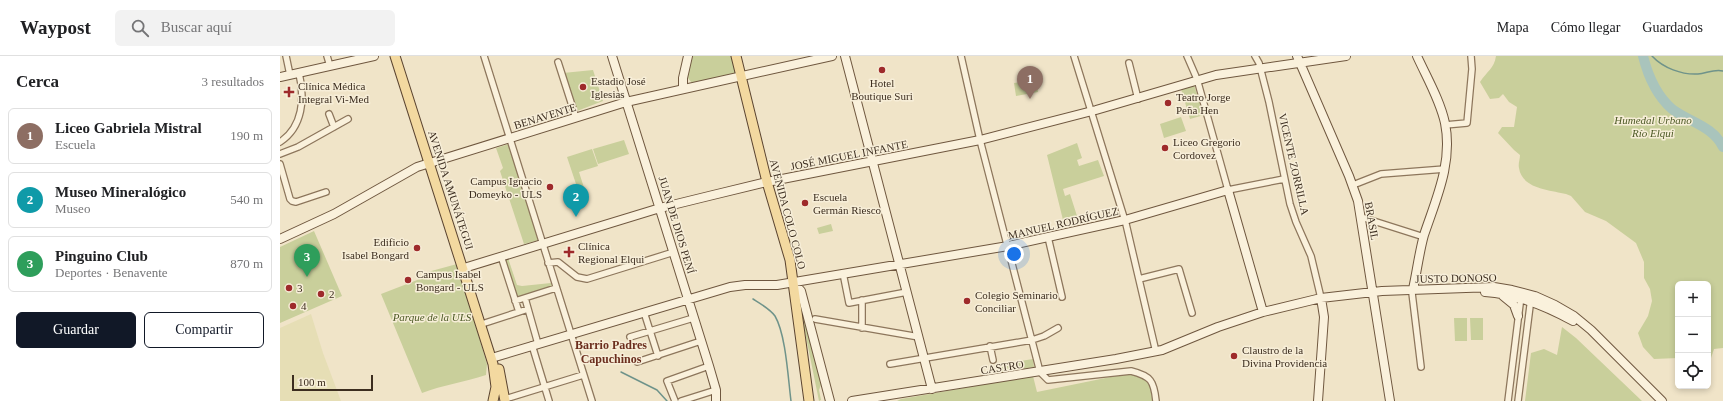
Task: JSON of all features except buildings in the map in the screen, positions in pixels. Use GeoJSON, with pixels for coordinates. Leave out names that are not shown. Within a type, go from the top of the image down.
{"type":"FeatureCollection","features":[{"type":"Feature","properties":{"kind":"main road","name":"AVENIDA AMUNÁTEGUI"},"geometry":{"type":"LineString","coordinates":[[395,56],[485,323],[505,400]]}},
{"type":"Feature","properties":{"kind":"main road","name":"AVENIDA AMUNÁTEGUI"},"geometry":{"type":"LineString","coordinates":[[402,56],[431,163]]}},
{"type":"Feature","properties":{"kind":"main road","name":"AVENIDA COLO COLO"},"geometry":{"type":"LineString","coordinates":[[736,56],[766,182],[790,260],[793,282]]}},
{"type":"Feature","properties":{"kind":"main road","name":"AVENIDA AMUNÁTEGUI"},"geometry":{"type":"LineString","coordinates":[[466,267],[493,364],[496,387],[493,401]]}},
{"type":"Feature","properties":{"kind":"main road"},"geometry":{"type":"LineString","coordinates":[[793,282],[809,401]]}},
{"type":"Feature","properties":{"kind":"street"},"geometry":{"type":"LineString","coordinates":[[286,56],[290,75]]}},
{"type":"Feature","properties":{"kind":"street"},"geometry":{"type":"LineString","coordinates":[[327,56],[330,66]]}},
{"type":"Feature","properties":{"kind":"street"},"geometry":{"type":"LineString","coordinates":[[280,77],[374,56]]}},
{"type":"Feature","properties":{"kind":"street"},"geometry":{"type":"LineString","coordinates":[[484,56],[592,401]]}},
{"type":"Feature","properties":{"kind":"street","name":"JUAN DE DIOS PENÍ"},"geometry":{"type":"LineString","coordinates":[[612,56],[709,366],[716,390],[716,401]]}},
{"type":"Feature","properties":{"kind":"street"},"geometry":{"type":"LineString","coordinates":[[682,89],[683,73],[688,56]]}},
{"type":"Feature","properties":{"kind":"street","name":"BENAVENTE"},"geometry":{"type":"LineString","coordinates":[[280,239],[345,208],[406,172],[431,163],[626,102],[832,56]]}},
{"type":"Feature","properties":{"kind":"street"},"geometry":{"type":"LineString","coordinates":[[845,56],[908,292],[932,389]]}},
{"type":"Feature","properties":{"kind":"street"},"geometry":{"type":"LineString","coordinates":[[961,56],[980,140],[1040,372],[1048,380],[1130,371],[1142,373],[1150,379],[1154,386],[1156,401]]}},
{"type":"Feature","properties":{"kind":"street"},"geometry":{"type":"LineString","coordinates":[[1074,56],[1125,220],[1156,352]]}},
{"type":"Feature","properties":{"kind":"street"},"geometry":{"type":"LineString","coordinates":[[1187,56],[1197,79],[1263,312]]}},
{"type":"Feature","properties":{"kind":"street","name":"VICENTE ZORRILLA"},"geometry":{"type":"LineString","coordinates":[[1255,56],[1260,67],[1272,113],[1284,179],[1292,212],[1311,256],[1321,298]]}},
{"type":"Feature","properties":{"kind":"street","name":"JOSÉ MIGUEL INFANTE"},"geometry":{"type":"LineString","coordinates":[[466,267],[660,208],[766,182],[980,140],[1092,112],[1138,99],[1197,79],[1298,59],[1346,56]]}},
{"type":"Feature","properties":{"kind":"street"},"geometry":{"type":"LineString","coordinates":[[1417,56],[1442,112],[1447,142],[1445,168],[1439,196],[1424,236],[1413,291],[1421,367]]}},
{"type":"Feature","properties":{"kind":"street"},"geometry":{"type":"LineString","coordinates":[[1445,125],[1467,123],[1472,69],[1471,56]]}},
{"type":"Feature","properties":{"kind":"street","name":"BRASIL"},"geometry":{"type":"LineString","coordinates":[[1298,59],[1353,185],[1362,217],[1390,401]]}},
{"type":"Feature","properties":{"kind":"street"},"geometry":{"type":"LineString","coordinates":[[558,62],[576,118]]}},
{"type":"Feature","properties":{"kind":"street"},"geometry":{"type":"LineString","coordinates":[[1129,63],[1138,99]]}},
{"type":"Feature","properties":{"kind":"street"},"geometry":{"type":"LineString","coordinates":[[280,142],[294,126],[302,108],[302,87],[299,73]]}},
{"type":"Feature","properties":{"kind":"street"},"geometry":{"type":"LineString","coordinates":[[329,114],[334,127]]}},
{"type":"Feature","properties":{"kind":"street"},"geometry":{"type":"LineString","coordinates":[[280,154],[298,147],[348,119]]}},
{"type":"Feature","properties":{"kind":"street"},"geometry":{"type":"LineString","coordinates":[[280,164],[292,202],[326,192]]}},
{"type":"Feature","properties":{"kind":"street"},"geometry":{"type":"LineString","coordinates":[[1353,185],[1385,174],[1445,168]]}},
{"type":"Feature","properties":{"kind":"street","name":"MANUEL RODRÍGUEZ"},"geometry":{"type":"LineString","coordinates":[[495,357],[688,298],[735,286],[774,285],[1008,246],[1125,220],[1228,190],[1284,179]]}},
{"type":"Feature","properties":{"kind":"street"},"geometry":{"type":"LineString","coordinates":[[1362,217],[1424,236]]}},
{"type":"Feature","properties":{"kind":"street"},"geometry":{"type":"LineString","coordinates":[[1048,238],[1062,297]]}},
{"type":"Feature","properties":{"kind":"street"},"geometry":{"type":"LineString","coordinates":[[548,263],[558,262],[577,277],[587,280],[674,252]]}},
{"type":"Feature","properties":{"kind":"street"},"geometry":{"type":"LineString","coordinates":[[501,256],[519,312]]}},
{"type":"Feature","properties":{"kind":"street"},"geometry":{"type":"LineString","coordinates":[[1139,279],[1179,269],[1192,313]]}},
{"type":"Feature","properties":{"kind":"street"},"geometry":{"type":"LineString","coordinates":[[843,273],[849,302],[908,292]]}},
{"type":"Feature","properties":{"kind":"street"},"geometry":{"type":"LineString","coordinates":[[1417,274],[1427,285],[1440,288]]}},
{"type":"Feature","properties":{"kind":"street","name":"AVENIDA COLO COLO"},"geometry":{"type":"LineString","coordinates":[[793,282],[801,291],[830,401]]}},
{"type":"Feature","properties":{"kind":"street","name":"JUSTO DONOSO"},"geometry":{"type":"LineString","coordinates":[[1156,352],[1218,327],[1263,312],[1321,298],[1344,294],[1373,294],[1440,288],[1494,287],[1531,298],[1568,318],[1599,338],[1662,401]]}},
{"type":"Feature","properties":{"kind":"street"},"geometry":{"type":"LineString","coordinates":[[515,300],[556,288]]}},
{"type":"Feature","properties":{"kind":"street","name":"JUSTO DONOSO"},"geometry":{"type":"LineString","coordinates":[[1413,291],[1458,291],[1521,295]]}},
{"type":"Feature","properties":{"kind":"street"},"geometry":{"type":"LineString","coordinates":[[1499,294],[1511,302],[1518,316]]}},
{"type":"Feature","properties":{"kind":"street"},"geometry":{"type":"LineString","coordinates":[[1508,401],[1521,295]]}},
{"type":"Feature","properties":{"kind":"street"},"geometry":{"type":"LineString","coordinates":[[525,298],[544,388],[549,401]]}},
{"type":"Feature","properties":{"kind":"street"},"geometry":{"type":"LineString","coordinates":[[1318,401],[1324,317],[1321,298]]}},
{"type":"Feature","properties":{"kind":"street"},"geometry":{"type":"LineString","coordinates":[[1518,401],[1531,298]]}},
{"type":"Feature","properties":{"kind":"street"},"geometry":{"type":"LineString","coordinates":[[862,300],[862,328]]}},
{"type":"Feature","properties":{"kind":"street"},"geometry":{"type":"LineString","coordinates":[[485,323],[528,309]]}},
{"type":"Feature","properties":{"kind":"street"},"geometry":{"type":"LineString","coordinates":[[644,312],[658,356]]}},
{"type":"Feature","properties":{"kind":"street"},"geometry":{"type":"LineString","coordinates":[[630,337],[690,319]]}},
{"type":"Feature","properties":{"kind":"street"},"geometry":{"type":"LineString","coordinates":[[815,320],[919,337]]}},
{"type":"Feature","properties":{"kind":"street"},"geometry":{"type":"LineString","coordinates":[[890,364],[1032,340],[1044,336],[1058,328]]}},
{"type":"Feature","properties":{"kind":"street"},"geometry":{"type":"LineString","coordinates":[[637,362],[701,341]]}},
{"type":"Feature","properties":{"kind":"street"},"geometry":{"type":"LineString","coordinates":[[990,346],[992,360]]}},
{"type":"Feature","properties":{"kind":"street"},"geometry":{"type":"LineString","coordinates":[[1514,348],[1524,349]]}},
{"type":"Feature","properties":{"kind":"street","name":"CASTRO"},"geometry":{"type":"LineString","coordinates":[[852,401],[891,398],[932,389],[1156,352]]}},
{"type":"Feature","properties":{"kind":"street"},"geometry":{"type":"LineString","coordinates":[[675,401],[667,380],[709,366]]}},
{"type":"Feature","properties":{"kind":"street"},"geometry":{"type":"LineString","coordinates":[[505,400],[583,375]]}},
{"type":"Feature","properties":{"kind":"street"},"geometry":{"type":"LineString","coordinates":[[681,401],[716,390]]}},
{"type":"Feature","properties":{"kind":"shaded area"},"geometry":{"type":"Polygon","coordinates":[[[311,314],[323,353],[341,401],[280,401],[280,328],[311,314]]]}},
{"type":"Feature","properties":{"kind":"green space"},"geometry":{"type":"Polygon","coordinates":[[[693,56],[734,56],[738,71],[733,74],[692,83],[687,77],[693,56]]]}},
{"type":"Feature","properties":{"kind":"green space","name":"Humedal Urbano Río Elqui"},"geometry":{"type":"Polygon","coordinates":[[[1496,56],[1723,56],[1723,348],[1714,349],[1711,358],[1711,281],[1675,281],[1675,358],[1654,359],[1643,347],[1638,333],[1648,316],[1652,301],[1650,289],[1644,278],[1644,262],[1636,243],[1606,221],[1585,212],[1571,196],[1545,190],[1531,184],[1521,175],[1519,166],[1520,155],[1498,133],[1502,127],[1514,127],[1517,107],[1509,102],[1503,94],[1499,98],[1490,99],[1480,82],[1492,67],[1496,56]]]}},
{"type":"Feature","properties":{"kind":"green space","name":"Estadio José Iglesias"},"geometry":{"type":"Polygon","coordinates":[[[593,70],[603,101],[577,111],[563,73],[593,70]]]}},
{"type":"Feature","properties":{"kind":"green space"},"geometry":{"type":"Polygon","coordinates":[[[1036,80],[1038,92],[1016,96],[1014,83],[1036,80]]]}},
{"type":"Feature","properties":{"kind":"green space"},"geometry":{"type":"Polygon","coordinates":[[[1194,85],[1204,115],[1190,119],[1181,89],[1194,85]]]}},
{"type":"Feature","properties":{"kind":"green space"},"geometry":{"type":"Polygon","coordinates":[[[1181,117],[1186,131],[1164,138],[1160,124],[1181,117]]]}},
{"type":"Feature","properties":{"kind":"green space"},"geometry":{"type":"Polygon","coordinates":[[[624,140],[629,154],[598,164],[593,149],[624,140]]]}},
{"type":"Feature","properties":{"kind":"green space"},"geometry":{"type":"Polygon","coordinates":[[[1077,143],[1082,158],[1077,160],[1079,166],[1098,160],[1104,176],[1063,189],[1065,196],[1070,194],[1077,216],[1063,220],[1047,155],[1077,143]]]}},
{"type":"Feature","properties":{"kind":"green space"},"geometry":{"type":"Polygon","coordinates":[[[509,144],[539,240],[524,244],[500,171],[503,168],[496,148],[509,144]]]}},
{"type":"Feature","properties":{"kind":"green space"},"geometry":{"type":"Polygon","coordinates":[[[592,149],[598,166],[579,172],[586,194],[580,196],[567,157],[592,149]]]}},
{"type":"Feature","properties":{"kind":"green space"},"geometry":{"type":"Polygon","coordinates":[[[831,224],[833,231],[819,234],[817,228],[831,224]]]}},
{"type":"Feature","properties":{"kind":"green space"},"geometry":{"type":"Polygon","coordinates":[[[314,231],[342,296],[280,323],[280,247],[314,231]]]}},
{"type":"Feature","properties":{"kind":"green space"},"geometry":{"type":"Polygon","coordinates":[[[508,258],[517,285],[522,286],[551,283],[553,287],[516,298],[504,260],[508,258]]]}},
{"type":"Feature","properties":{"kind":"green space","name":"Parque de la ULS"},"geometry":{"type":"Polygon","coordinates":[[[457,264],[487,364],[486,375],[422,393],[381,294],[425,277],[424,273],[457,264]]]}},
{"type":"Feature","properties":{"kind":"green space"},"geometry":{"type":"Polygon","coordinates":[[[797,293],[822,382],[819,390],[821,400],[819,401],[797,293]]]}},
{"type":"Feature","properties":{"kind":"green space"},"geometry":{"type":"Polygon","coordinates":[[[1454,318],[1467,318],[1467,341],[1455,341],[1454,318]]]}},
{"type":"Feature","properties":{"kind":"green space"},"geometry":{"type":"Polygon","coordinates":[[[1470,318],[1483,318],[1483,340],[1471,340],[1470,318]]]}},
{"type":"Feature","properties":{"kind":"green space"},"geometry":{"type":"Polygon","coordinates":[[[1562,327],[1576,338],[1642,401],[1525,401],[1531,353],[1544,349],[1557,355],[1562,327]]]}},
{"type":"Feature","properties":{"kind":"green space"},"geometry":{"type":"Polygon","coordinates":[[[1033,359],[1034,367],[999,373],[997,365],[1033,359]]]}},
{"type":"Feature","properties":{"kind":"green space"},"geometry":{"type":"Polygon","coordinates":[[[1130,373],[1145,379],[1148,382],[1152,390],[1154,401],[897,401],[901,399],[1033,376],[1037,392],[1130,373]]]}},
{"type":"Feature","properties":{"kind":"waterway"},"geometry":{"type":"LineString","coordinates":[[1643,56],[1653,85],[1666,104],[1679,114],[1707,129],[1719,140],[1723,147]]}},
{"type":"Feature","properties":{"kind":"waterway"},"geometry":{"type":"LineString","coordinates":[[1652,56],[1667,67],[1679,72],[1698,74],[1723,71]]}},
{"type":"Feature","properties":{"kind":"waterway"},"geometry":{"type":"LineString","coordinates":[[753,299],[771,311],[779,324],[786,357],[791,401]]}},
{"type":"Feature","properties":{"kind":"waterway"},"geometry":{"type":"LineString","coordinates":[[621,372],[657,390],[667,401]]}},
{"type":"Feature","properties":{"kind":"place","name":"Hotel Boutique Suri"},"geometry":{"type":"Point","coordinates":[882,70]}},
{"type":"Feature","properties":{"kind":"place","name":"Estadio José Iglesias"},"geometry":{"type":"Point","coordinates":[583,87]}},
{"type":"Feature","properties":{"kind":"place","name":"Clínica Médica Integral Vi-Med"},"geometry":{"type":"Point","coordinates":[289,92]}},
{"type":"Feature","properties":{"kind":"place","name":"Liceo Gabriela Mistral"},"geometry":{"type":"Point","coordinates":[1030,99]}},
{"type":"Feature","properties":{"kind":"place","name":"Teatro Jorge Peña Hen"},"geometry":{"type":"Point","coordinates":[1168,103]}},
{"type":"Feature","properties":{"kind":"place","name":"Liceo Gregorio Cordovez"},"geometry":{"type":"Point","coordinates":[1165,148]}},
{"type":"Feature","properties":{"kind":"place","name":"Campus Ignacio Domeyko - ULS"},"geometry":{"type":"Point","coordinates":[550,187]}},
{"type":"Feature","properties":{"kind":"place","name":"Escuela Germán Riesco"},"geometry":{"type":"Point","coordinates":[805,203]}},
{"type":"Feature","properties":{"kind":"place","name":"Museo Mineralógico"},"geometry":{"type":"Point","coordinates":[576,217]}},
{"type":"Feature","properties":{"kind":"place","name":"Edificio Isabel Bongard"},"geometry":{"type":"Point","coordinates":[417,248]}},
{"type":"Feature","properties":{"kind":"place","name":"Clínica Regional Elqui"},"geometry":{"type":"Point","coordinates":[569,252]}},
{"type":"Feature","properties":{"kind":"place","name":"Pinguino Club"},"geometry":{"type":"Point","coordinates":[307,277]}},
{"type":"Feature","properties":{"kind":"place","name":"Campus Isabel Bongard - ULS"},"geometry":{"type":"Point","coordinates":[408,280]}},
{"type":"Feature","properties":{"kind":"place","name":"3"},"geometry":{"type":"Point","coordinates":[289,288]}},
{"type":"Feature","properties":{"kind":"place","name":"2"},"geometry":{"type":"Point","coordinates":[321,294]}},
{"type":"Feature","properties":{"kind":"place","name":"Colegio Seminario Conciliar"},"geometry":{"type":"Point","coordinates":[967,301]}},
{"type":"Feature","properties":{"kind":"place","name":"4"},"geometry":{"type":"Point","coordinates":[293,306]}},
{"type":"Feature","properties":{"kind":"place","name":"Claustro de la Divina Providencia"},"geometry":{"type":"Point","coordinates":[1234,356]}},
{"type":"Feature","properties":{"kind":"district","name":"Barrio Padres Capuchinos"},"geometry":{"type":"Point","coordinates":[611,352]}}]}
